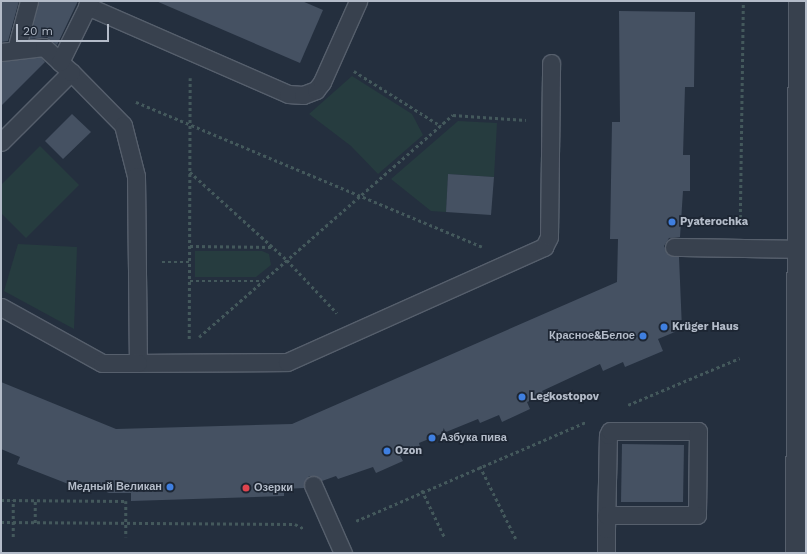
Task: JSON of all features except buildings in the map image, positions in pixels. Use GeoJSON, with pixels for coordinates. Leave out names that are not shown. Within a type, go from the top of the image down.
{"type":"FeatureCollection","features":[{"type":"Feature","properties":{"kind":"street"},"geometry":{"type":"LineString","coordinates":[[797,553],[803,105],[800,1]]}},
{"type":"Feature","properties":{"kind":"lane"},"geometry":{"type":"LineString","coordinates":[[29,1],[8,51],[44,47],[123,125],[136,176],[138,363]]}},
{"type":"Feature","properties":{"kind":"lane"},"geometry":{"type":"LineString","coordinates":[[1,142],[65,67],[88,4],[288,94],[303,95],[316,90],[322,82],[358,1]]}},
{"type":"Feature","properties":{"kind":"lane"},"geometry":{"type":"LineString","coordinates":[[1,307],[102,363],[287,362],[518,261],[544,247],[549,236],[551,63]]}},
{"type":"Feature","properties":{"kind":"lane"},"geometry":{"type":"LineString","coordinates":[[674,247],[802,255]]}},
{"type":"Feature","properties":{"kind":"lane"},"geometry":{"type":"LineString","coordinates":[[606,515],[697,515],[698,431],[610,431],[606,515],[606,553]]}},
{"type":"Feature","properties":{"kind":"lane"},"geometry":{"type":"LineString","coordinates":[[313,485],[343,553]]}},
{"type":"Feature","properties":{"kind":"path"},"geometry":{"type":"LineString","coordinates":[[740,230],[743,1]]}},
{"type":"Feature","properties":{"kind":"path"},"geometry":{"type":"LineString","coordinates":[[190,51],[189,345],[453,115],[550,121]]}},
{"type":"Feature","properties":{"kind":"path"},"geometry":{"type":"LineString","coordinates":[[333,58],[441,126]]}},
{"type":"Feature","properties":{"kind":"path"},"geometry":{"type":"LineString","coordinates":[[100,103],[130,99],[518,261]]}},
{"type":"Feature","properties":{"kind":"path"},"geometry":{"type":"LineString","coordinates":[[190,172],[287,260],[355,332]]}},
{"type":"Feature","properties":{"kind":"path"},"geometry":{"type":"LineString","coordinates":[[190,246],[272,246]]}},
{"type":"Feature","properties":{"kind":"path"},"geometry":{"type":"LineString","coordinates":[[190,281],[263,281]]}},
{"type":"Feature","properties":{"kind":"path"},"geometry":{"type":"LineString","coordinates":[[624,406],[740,358]]}},
{"type":"Feature","properties":{"kind":"path"},"geometry":{"type":"LineString","coordinates":[[356,524],[359,517],[588,421]]}},
{"type":"Feature","properties":{"kind":"path"},"geometry":{"type":"LineString","coordinates":[[480,466],[516,539]]}},
{"type":"Feature","properties":{"kind":"path"},"geometry":{"type":"LineString","coordinates":[[422,490],[445,538]]}},
{"type":"Feature","properties":{"kind":"path"},"geometry":{"type":"LineString","coordinates":[[1,500],[126,501],[126,537]]}},
{"type":"Feature","properties":{"kind":"path"},"geometry":{"type":"LineString","coordinates":[[13,500],[13,537]]}},
{"type":"Feature","properties":{"kind":"path"},"geometry":{"type":"LineString","coordinates":[[35,523],[36,500]]}},
{"type":"Feature","properties":{"kind":"path"},"geometry":{"type":"LineString","coordinates":[[1,522],[295,524],[311,532]]}},
{"type":"Feature","properties":{"kind":"green space"},"geometry":{"type":"Polygon","coordinates":[[[352,76],[412,114],[423,135],[378,174],[351,146],[309,114],[352,76]]]}},
{"type":"Feature","properties":{"kind":"green space"},"geometry":{"type":"Polygon","coordinates":[[[458,121],[497,123],[494,177],[448,174],[446,212],[431,211],[391,179],[458,121]]]}},
{"type":"Feature","properties":{"kind":"green space"},"geometry":{"type":"Polygon","coordinates":[[[40,146],[79,185],[26,238],[1,213],[1,185],[40,146]]]}},
{"type":"Feature","properties":{"kind":"green space"},"geometry":{"type":"Polygon","coordinates":[[[18,244],[77,247],[74,329],[4,291],[18,244]]]}},
{"type":"Feature","properties":{"kind":"green space"},"geometry":{"type":"Polygon","coordinates":[[[195,251],[262,251],[269,254],[271,265],[256,277],[195,277],[195,251]]]}},
{"type":"Feature","properties":{"kind":"place","name":"Pyaterochka"},"geometry":{"type":"Point","coordinates":[672,222]}},
{"type":"Feature","properties":{"kind":"place","name":"Krüger Haus"},"geometry":{"type":"Point","coordinates":[664,327]}},
{"type":"Feature","properties":{"kind":"place","name":"Красное&Белое"},"geometry":{"type":"Point","coordinates":[643,336]}},
{"type":"Feature","properties":{"kind":"place","name":"Legkostopov"},"geometry":{"type":"Point","coordinates":[522,397]}},
{"type":"Feature","properties":{"kind":"place","name":"Азбука пива"},"geometry":{"type":"Point","coordinates":[432,438]}},
{"type":"Feature","properties":{"kind":"place","name":"Ozon"},"geometry":{"type":"Point","coordinates":[387,451]}},
{"type":"Feature","properties":{"kind":"place","name":"Медный Великан"},"geometry":{"type":"Point","coordinates":[170,487]}},
{"type":"Feature","properties":{"kind":"place","name":"Озерки"},"geometry":{"type":"Point","coordinates":[246,488]}}]}
